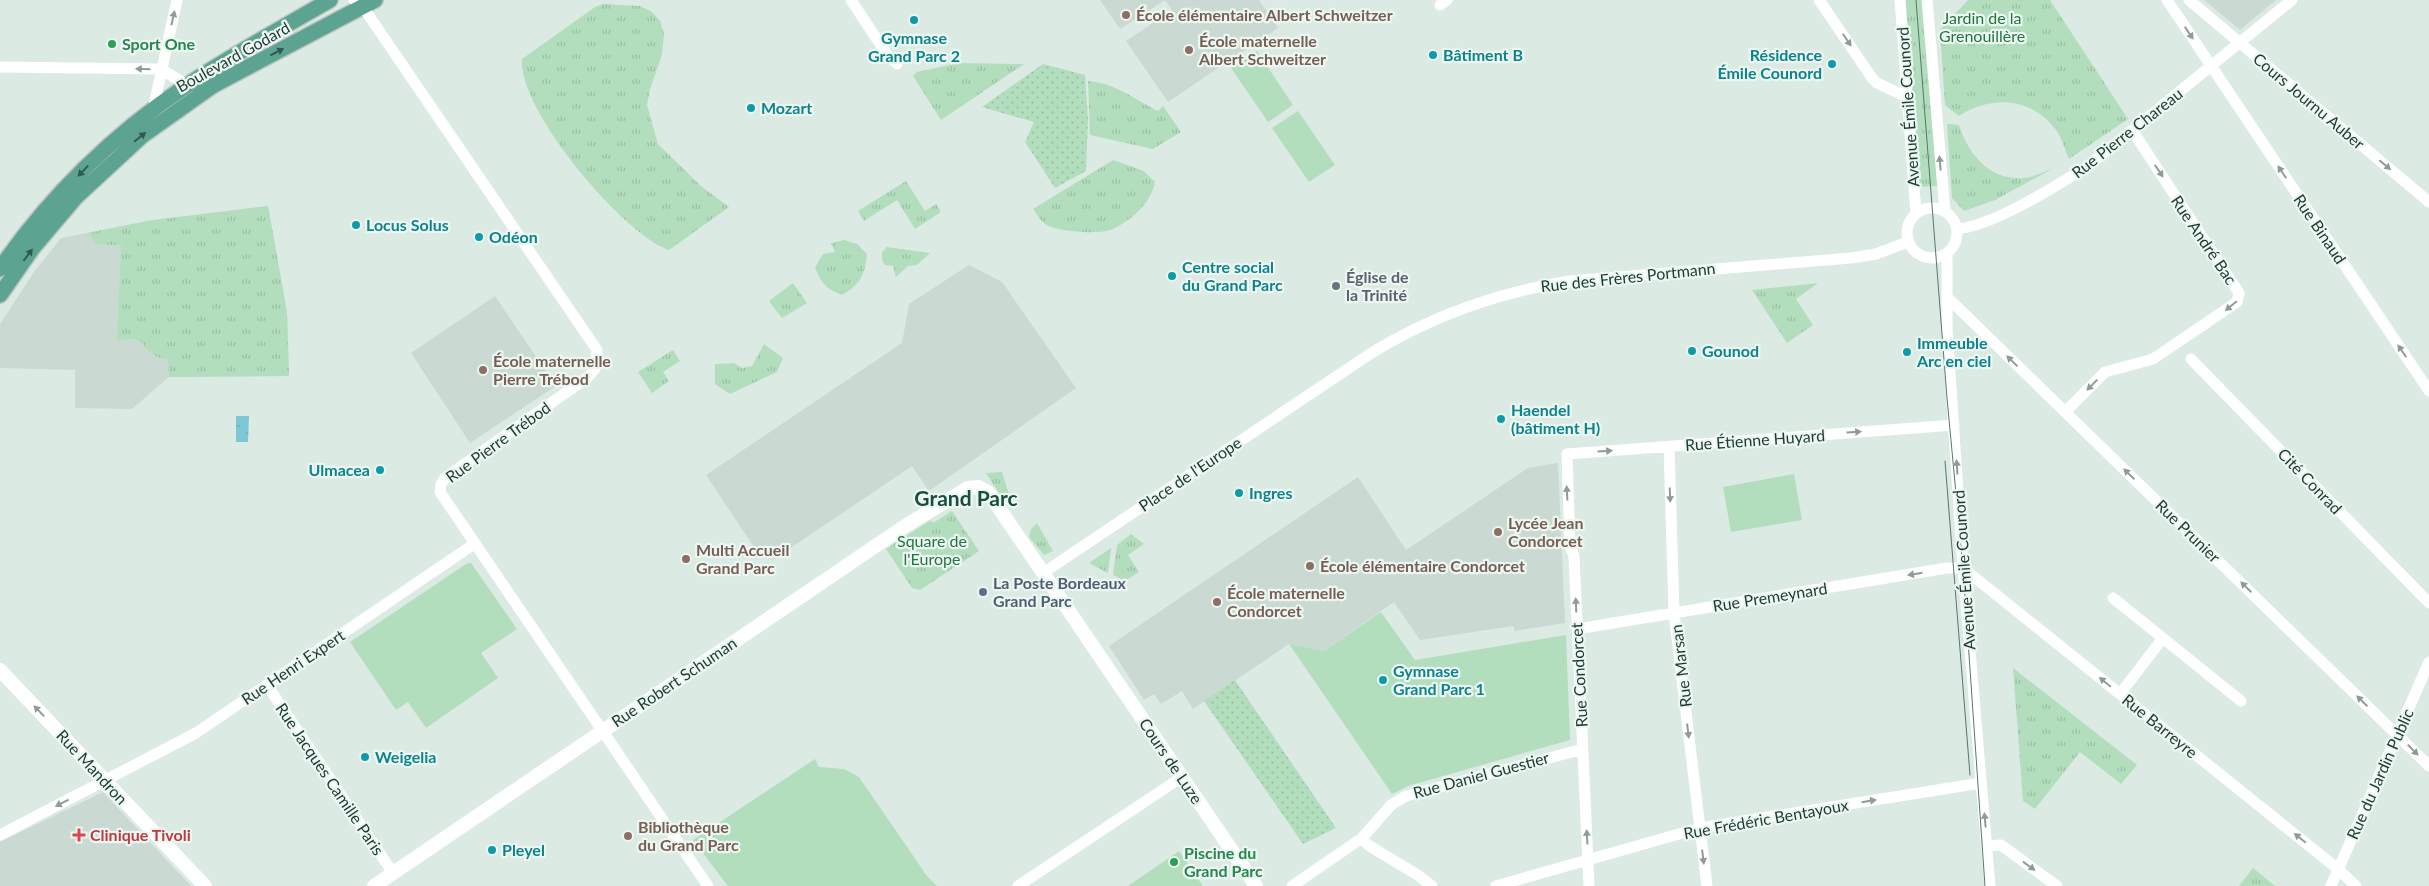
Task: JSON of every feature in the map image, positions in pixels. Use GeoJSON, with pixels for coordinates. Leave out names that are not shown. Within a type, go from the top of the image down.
{"type":"FeatureCollection","features":[{"type":"Feature","properties":{"kind":"main road","name":"Boulevard Godard"},"geometry":{"type":"LineString","coordinates":[[0,269],[21,240],[66,188],[114,141],[187,85],[330,0]]}},
{"type":"Feature","properties":{"kind":"main road","name":"Boulevard Godard"},"geometry":{"type":"LineString","coordinates":[[0,295],[32,249],[76,197],[142,136],[214,85],[364,2]]}},
{"type":"Feature","properties":{"kind":"street"},"geometry":{"type":"LineString","coordinates":[[153,110],[177,0]]}},
{"type":"Feature","properties":{"kind":"street"},"geometry":{"type":"LineString","coordinates":[[851,0],[888,56],[897,64]]}},
{"type":"Feature","properties":{"kind":"street"},"geometry":{"type":"LineString","coordinates":[[1820,0],[1872,78],[1877,83],[1907,97]]}},
{"type":"Feature","properties":{"kind":"street","name":"Avenue Émile Counord"},"geometry":{"type":"LineString","coordinates":[[1900,0],[1916,213]]}},
{"type":"Feature","properties":{"kind":"street","name":"Avenue Émile Counord"},"geometry":{"type":"LineString","coordinates":[[1927,0],[1945,211]]}},
{"type":"Feature","properties":{"kind":"street","name":"Rue Binaud"},"geometry":{"type":"LineString","coordinates":[[2167,0],[2429,392]]}},
{"type":"Feature","properties":{"kind":"street","name":"Cours Journu Auber"},"geometry":{"type":"LineString","coordinates":[[2188,0],[2429,202]]}},
{"type":"Feature","properties":{"kind":"street"},"geometry":{"type":"LineString","coordinates":[[2211,66],[2292,0]]}},
{"type":"Feature","properties":{"kind":"street","name":"Rue Pierre Trébod"},"geometry":{"type":"LineString","coordinates":[[364,2],[597,350],[595,369],[588,377],[445,478],[441,484],[440,492],[444,501],[708,886]]}},
{"type":"Feature","properties":{"kind":"street","name":"Rue Pierre Chareau"},"geometry":{"type":"LineString","coordinates":[[1957,229],[1972,228],[2053,187],[2088,166],[2211,66]]}},
{"type":"Feature","properties":{"kind":"street"},"geometry":{"type":"LineString","coordinates":[[0,67],[161,69],[187,85]]}},
{"type":"Feature","properties":{"kind":"street","name":"Rue André Bac"},"geometry":{"type":"LineString","coordinates":[[2065,412],[2104,372],[2153,359],[2237,302],[2239,293],[2132,130]]}},
{"type":"Feature","properties":{"kind":"street"},"geometry":{"type":"LineString","coordinates":[[1932,207],[1945,211],[1951,216],[1957,229],[1955,243],[1946,253],[1936,258],[1924,257],[1914,251],[1908,242],[1907,226],[1916,213],[1932,207]]}},
{"type":"Feature","properties":{"kind":"street","name":"Rue des Frères Portmann"},"geometry":{"type":"LineString","coordinates":[[1336,376],[1413,328],[1460,308],[1528,288],[1633,274],[1851,258],[1876,254],[1908,242]]}},
{"type":"Feature","properties":{"kind":"street","name":"Avenue Émile Counord"},"geometry":{"type":"LineString","coordinates":[[1946,253],[1946,297],[1963,568],[1990,886]]}},
{"type":"Feature","properties":{"kind":"street","name":"Rue Prunier"},"geometry":{"type":"LineString","coordinates":[[1946,297],[2429,766]]}},
{"type":"Feature","properties":{"kind":"street","name":"Cité Conrad"},"geometry":{"type":"LineString","coordinates":[[2191,359],[2429,603]]}},
{"type":"Feature","properties":{"kind":"street","name":"Place de l'Europe"},"geometry":{"type":"LineString","coordinates":[[1043,573],[1336,376]]}},
{"type":"Feature","properties":{"kind":"street","name":"Rue Étienne Huyard"},"geometry":{"type":"LineString","coordinates":[[1566,465],[1567,454],[1571,453],[1954,425]]}},
{"type":"Feature","properties":{"kind":"street","name":"Rue Marsan"},"geometry":{"type":"LineString","coordinates":[[1669,446],[1674,613],[1707,886]]}},
{"type":"Feature","properties":{"kind":"street","name":"Rue Condorcet"},"geometry":{"type":"LineString","coordinates":[[1566,465],[1570,546],[1574,556],[1589,886]]}},
{"type":"Feature","properties":{"kind":"street","name":"Rue Robert Schuman"},"geometry":{"type":"LineString","coordinates":[[374,886],[905,526],[968,488],[979,487],[988,492],[1043,573]]}},
{"type":"Feature","properties":{"kind":"street","name":"Rue Henri Expert"},"geometry":{"type":"LineString","coordinates":[[0,835],[196,734],[474,544]]}},
{"type":"Feature","properties":{"kind":"street","name":"Rue Premeynard"},"geometry":{"type":"LineString","coordinates":[[1577,629],[1938,570],[1963,568]]}},
{"type":"Feature","properties":{"kind":"street","name":"Rue Barreyre"},"geometry":{"type":"LineString","coordinates":[[1963,568],[2338,869],[2356,886]]}},
{"type":"Feature","properties":{"kind":"street","name":"Cours de Luze"},"geometry":{"type":"LineString","coordinates":[[1043,573],[1256,886]]}},
{"type":"Feature","properties":{"kind":"street"},"geometry":{"type":"LineString","coordinates":[[2113,598],[2241,701]]}},
{"type":"Feature","properties":{"kind":"street"},"geometry":{"type":"LineString","coordinates":[[2120,694],[2163,638]]}},
{"type":"Feature","properties":{"kind":"street","name":"Rue du Jardin Public"},"geometry":{"type":"LineString","coordinates":[[2331,886],[2429,662]]}},
{"type":"Feature","properties":{"kind":"street","name":"Rue Mandron"},"geometry":{"type":"LineString","coordinates":[[0,670],[204,886]]}},
{"type":"Feature","properties":{"kind":"street","name":"Rue Jacques Camille Paris"},"geometry":{"type":"LineString","coordinates":[[266,685],[393,873]]}},
{"type":"Feature","properties":{"kind":"street","name":"Rue Daniel Guestier"},"geometry":{"type":"LineString","coordinates":[[1292,886],[1362,838],[1391,805],[1406,796],[1583,749]]}},
{"type":"Feature","properties":{"kind":"street"},"geometry":{"type":"LineString","coordinates":[[1018,886],[1182,777]]}},
{"type":"Feature","properties":{"kind":"street","name":"Rue Frédéric Bentayoux"},"geometry":{"type":"LineString","coordinates":[[1496,886],[1700,828],[1981,783]]}},
{"type":"Feature","properties":{"kind":"street"},"geometry":{"type":"LineString","coordinates":[[1362,838],[1368,845],[1432,886]]}},
{"type":"Feature","properties":{"kind":"street"},"geometry":{"type":"LineString","coordinates":[[1987,846],[2001,845],[2057,886]]}},
{"type":"Feature","properties":{"kind":"shaded area","name":"École élémentaire Albert Schweitzer"},"geometry":{"type":"Polygon","coordinates":[[[1100,0],[1165,0],[1120,29],[1100,0]]]}},
{"type":"Feature","properties":{"kind":"shaded area","name":"École maternelle Albert Schweitzer"},"geometry":{"type":"Polygon","coordinates":[[[1165,0],[1259,0],[1278,28],[1168,102],[1126,41],[1172,10],[1165,0]]]}},
{"type":"Feature","properties":{"kind":"shaded area"},"geometry":{"type":"Polygon","coordinates":[[[2204,0],[2276,0],[2240,30],[2204,0]]]}},
{"type":"Feature","properties":{"kind":"shaded area"},"geometry":{"type":"Polygon","coordinates":[[[268,206],[287,312],[289,376],[169,377],[132,409],[75,408],[75,370],[0,368],[0,324],[34,272],[61,238],[147,221],[268,206]]]}},
{"type":"Feature","properties":{"kind":"shaded area"},"geometry":{"type":"Polygon","coordinates":[[[969,265],[1002,282],[1076,388],[929,491],[912,466],[773,560],[767,550],[760,556],[706,475],[902,343],[909,304],[969,265]]]}},
{"type":"Feature","properties":{"kind":"shaded area","name":"École maternelle Pierre Trébod"},"geometry":{"type":"Polygon","coordinates":[[[495,296],[556,386],[470,443],[411,353],[495,296]]]}},
{"type":"Feature","properties":{"kind":"shaded area"},"geometry":{"type":"Polygon","coordinates":[[[1558,463],[1565,623],[1515,631],[1513,626],[1420,640],[1394,602],[1324,651],[1289,644],[1193,709],[1182,691],[1161,704],[1154,694],[1144,700],[1109,646],[1358,477],[1406,550],[1528,468],[1558,463]]]}},
{"type":"Feature","properties":{"kind":"shaded area","name":"Clinique Tivoli"},"geometry":{"type":"Polygon","coordinates":[[[103,792],[191,886],[0,886],[0,842],[103,792]]]}},
{"type":"Feature","properties":{"kind":"green space"},"geometry":{"type":"Polygon","coordinates":[[[1903,0],[1923,0],[1937,186],[1918,187],[1903,0]]]}},
{"type":"Feature","properties":{"kind":"green space","name":"Jardin de la Grenouillère"},"geometry":{"type":"Polygon","coordinates":[[[1968,0],[2050,0],[2128,119],[2069,159],[2056,130],[2035,111],[2023,106],[1997,102],[1971,109],[1959,116],[1945,105],[1940,30],[1968,0]]]}},
{"type":"Feature","properties":{"kind":"green space"},"geometry":{"type":"Polygon","coordinates":[[[603,4],[640,6],[652,12],[660,21],[664,34],[662,55],[650,89],[647,105],[658,144],[701,186],[729,207],[669,250],[649,239],[626,221],[577,168],[555,138],[537,108],[525,81],[522,59],[595,7],[603,4]]]}},
{"type":"Feature","properties":{"kind":"green space"},"geometry":{"type":"Polygon","coordinates":[[[1257,51],[1293,105],[1268,122],[1231,68],[1257,51]]]}},
{"type":"Feature","properties":{"kind":"green space"},"geometry":{"type":"Polygon","coordinates":[[[958,63],[1024,64],[941,120],[913,76],[917,72],[958,63]]]}},
{"type":"Feature","properties":{"kind":"green space"},"geometry":{"type":"Polygon","coordinates":[[[1043,64],[1085,75],[1088,120],[1086,171],[1055,188],[1025,142],[1034,122],[982,107],[1043,64]]]}},
{"type":"Feature","properties":{"kind":"green space"},"geometry":{"type":"Polygon","coordinates":[[[1088,81],[1115,88],[1158,111],[1163,106],[1181,132],[1153,149],[1090,135],[1088,81]]]}},
{"type":"Feature","properties":{"kind":"green space"},"geometry":{"type":"Polygon","coordinates":[[[1298,111],[1335,165],[1309,182],[1272,128],[1298,111]]]}},
{"type":"Feature","properties":{"kind":"green space"},"geometry":{"type":"Polygon","coordinates":[[[1947,124],[1959,125],[1968,146],[1982,164],[2001,175],[2012,178],[2024,178],[2054,168],[1995,200],[1964,211],[1952,198],[1947,124]]]}},
{"type":"Feature","properties":{"kind":"green space"},"geometry":{"type":"Polygon","coordinates":[[[1113,160],[1144,171],[1155,182],[1145,204],[1134,216],[1113,229],[1099,232],[1059,229],[1045,224],[1040,219],[1033,209],[1113,160]]]}},
{"type":"Feature","properties":{"kind":"green space"},"geometry":{"type":"Polygon","coordinates":[[[906,181],[925,211],[936,204],[941,212],[915,229],[897,200],[864,221],[858,211],[906,181]]]}},
{"type":"Feature","properties":{"kind":"green space"},"geometry":{"type":"Polygon","coordinates":[[[268,206],[287,312],[289,376],[169,377],[168,359],[156,356],[138,340],[127,339],[117,341],[121,245],[96,244],[88,233],[153,220],[268,206]]]}},
{"type":"Feature","properties":{"kind":"green space"},"geometry":{"type":"Polygon","coordinates":[[[844,240],[857,244],[867,254],[861,279],[842,295],[825,285],[815,267],[823,254],[835,252],[831,243],[844,240]]]}},
{"type":"Feature","properties":{"kind":"green space"},"geometry":{"type":"Polygon","coordinates":[[[887,247],[930,253],[917,265],[908,266],[896,277],[893,266],[885,265],[882,260],[882,252],[887,247]]]}},
{"type":"Feature","properties":{"kind":"green space"},"geometry":{"type":"Polygon","coordinates":[[[793,283],[807,303],[782,318],[769,301],[793,283]]]}},
{"type":"Feature","properties":{"kind":"green space"},"geometry":{"type":"Polygon","coordinates":[[[1818,283],[1796,299],[1813,325],[1787,343],[1752,290],[1818,283]]]}},
{"type":"Feature","properties":{"kind":"green space"},"geometry":{"type":"Polygon","coordinates":[[[764,344],[783,358],[777,372],[730,394],[715,384],[715,364],[734,363],[742,368],[752,366],[764,344]]]}},
{"type":"Feature","properties":{"kind":"green space"},"geometry":{"type":"Polygon","coordinates":[[[673,350],[680,361],[663,372],[669,381],[652,393],[638,372],[673,350]]]}},
{"type":"Feature","properties":{"kind":"green space"},"geometry":{"type":"Polygon","coordinates":[[[1002,472],[1010,497],[1004,501],[986,473],[1002,472]]]}},
{"type":"Feature","properties":{"kind":"green space"},"geometry":{"type":"Polygon","coordinates":[[[1794,474],[1802,520],[1731,532],[1723,487],[1794,474]]]}},
{"type":"Feature","properties":{"kind":"green space","name":"Square de l'Europe"},"geometry":{"type":"Polygon","coordinates":[[[952,511],[979,551],[920,590],[912,588],[886,549],[931,520],[933,523],[952,511]]]}},
{"type":"Feature","properties":{"kind":"green space"},"geometry":{"type":"Polygon","coordinates":[[[1037,523],[1053,551],[1044,555],[1029,537],[1031,529],[1037,523]]]}},
{"type":"Feature","properties":{"kind":"green space"},"geometry":{"type":"Polygon","coordinates":[[[1131,534],[1144,544],[1128,555],[1139,572],[1125,581],[1113,575],[1117,545],[1131,534]]]}},
{"type":"Feature","properties":{"kind":"green space"},"geometry":{"type":"Polygon","coordinates":[[[1111,548],[1108,573],[1089,563],[1111,548]]]}},
{"type":"Feature","properties":{"kind":"green space"},"geometry":{"type":"Polygon","coordinates":[[[471,563],[517,629],[481,653],[498,678],[426,728],[408,702],[396,710],[350,642],[466,564],[471,563]]]}},
{"type":"Feature","properties":{"kind":"green space"},"geometry":{"type":"Polygon","coordinates":[[[1381,612],[1415,660],[1566,635],[1570,740],[1408,786],[1392,794],[1289,644],[1324,651],[1381,612]]]}},
{"type":"Feature","properties":{"kind":"green space"},"geometry":{"type":"Polygon","coordinates":[[[2013,668],[2137,765],[2121,784],[2080,752],[2035,809],[2023,801],[2013,668]]]}},
{"type":"Feature","properties":{"kind":"green space"},"geometry":{"type":"Polygon","coordinates":[[[1235,680],[1336,828],[1303,844],[1204,701],[1235,680]]]}},
{"type":"Feature","properties":{"kind":"green space"},"geometry":{"type":"Polygon","coordinates":[[[815,759],[819,767],[844,769],[859,777],[927,876],[937,886],[728,886],[693,840],[815,759]]]}},
{"type":"Feature","properties":{"kind":"green space","name":"Piscine du Grand Parc"},"geometry":{"type":"Polygon","coordinates":[[[1179,851],[1203,886],[1128,886],[1179,851]]]}},
{"type":"Feature","properties":{"kind":"green space"},"geometry":{"type":"Polygon","coordinates":[[[2253,868],[2275,886],[2239,886],[2253,868]]]}},
{"type":"Feature","properties":{"kind":"water"},"geometry":{"type":"Polygon","coordinates":[[[236,416],[249,416],[248,442],[236,442],[236,416]]]}},
{"type":"Feature","properties":{"kind":"tram line"},"geometry":{"type":"LineString","coordinates":[[1916,0],[1947,398],[1963,568],[1985,886]]}},
{"type":"Feature","properties":{"kind":"tram line"},"geometry":{"type":"LineString","coordinates":[[1945,461],[1970,775]]}},
{"type":"Feature","properties":{"kind":"place","name":"École élémentaire Albert Schweitzer"},"geometry":{"type":"Point","coordinates":[1126,15]}},
{"type":"Feature","properties":{"kind":"place","name":"Gymnase Grand Parc 2"},"geometry":{"type":"Point","coordinates":[914,20]}},
{"type":"Feature","properties":{"kind":"place","name":"Sport One"},"geometry":{"type":"Point","coordinates":[112,44]}},
{"type":"Feature","properties":{"kind":"place","name":"École maternelle Albert Schweitzer"},"geometry":{"type":"Point","coordinates":[1189,50]}},
{"type":"Feature","properties":{"kind":"place","name":"Bâtiment B"},"geometry":{"type":"Point","coordinates":[1433,55]}},
{"type":"Feature","properties":{"kind":"place","name":"Résidence Émile Counord"},"geometry":{"type":"Point","coordinates":[1832,64]}},
{"type":"Feature","properties":{"kind":"place","name":"Mozart"},"geometry":{"type":"Point","coordinates":[751,108]}},
{"type":"Feature","properties":{"kind":"place","name":"Locus Solus"},"geometry":{"type":"Point","coordinates":[356,225]}},
{"type":"Feature","properties":{"kind":"place","name":"Odéon"},"geometry":{"type":"Point","coordinates":[479,237]}},
{"type":"Feature","properties":{"kind":"place","name":"Centre social du Grand Parc"},"geometry":{"type":"Point","coordinates":[1172,276]}},
{"type":"Feature","properties":{"kind":"place","name":"Église de la Trinité"},"geometry":{"type":"Point","coordinates":[1336,286]}},
{"type":"Feature","properties":{"kind":"place","name":"Gounod"},"geometry":{"type":"Point","coordinates":[1692,351]}},
{"type":"Feature","properties":{"kind":"place","name":"Immeuble Arc en ciel"},"geometry":{"type":"Point","coordinates":[1907,352]}},
{"type":"Feature","properties":{"kind":"place","name":"École maternelle Pierre Trébod"},"geometry":{"type":"Point","coordinates":[483,370]}},
{"type":"Feature","properties":{"kind":"place","name":"Haendel (bâtiment H)"},"geometry":{"type":"Point","coordinates":[1501,419]}},
{"type":"Feature","properties":{"kind":"place","name":"Ulmacea"},"geometry":{"type":"Point","coordinates":[380,470]}},
{"type":"Feature","properties":{"kind":"place","name":"Ingres"},"geometry":{"type":"Point","coordinates":[1239,493]}},
{"type":"Feature","properties":{"kind":"place","name":"Lycée Jean Condorcet"},"geometry":{"type":"Point","coordinates":[1498,532]}},
{"type":"Feature","properties":{"kind":"place","name":"Multi Accueil Grand Parc"},"geometry":{"type":"Point","coordinates":[686,559]}},
{"type":"Feature","properties":{"kind":"place","name":"École élémentaire Condorcet"},"geometry":{"type":"Point","coordinates":[1310,566]}},
{"type":"Feature","properties":{"kind":"place","name":"La Poste Bordeaux Grand Parc"},"geometry":{"type":"Point","coordinates":[983,592]}},
{"type":"Feature","properties":{"kind":"place","name":"École maternelle Condorcet"},"geometry":{"type":"Point","coordinates":[1217,602]}},
{"type":"Feature","properties":{"kind":"place","name":"Gymnase Grand Parc 1"},"geometry":{"type":"Point","coordinates":[1383,680]}},
{"type":"Feature","properties":{"kind":"place","name":"Weigelia"},"geometry":{"type":"Point","coordinates":[365,757]}},
{"type":"Feature","properties":{"kind":"place","name":"Clinique Tivoli"},"geometry":{"type":"Point","coordinates":[79,835]}},
{"type":"Feature","properties":{"kind":"place","name":"Bibliothèque du Grand Parc"},"geometry":{"type":"Point","coordinates":[628,836]}},
{"type":"Feature","properties":{"kind":"place","name":"Pleyel"},"geometry":{"type":"Point","coordinates":[492,850]}},
{"type":"Feature","properties":{"kind":"place","name":"Piscine du Grand Parc"},"geometry":{"type":"Point","coordinates":[1174,862]}},
{"type":"Feature","properties":{"kind":"district","name":"Grand Parc"},"geometry":{"type":"Point","coordinates":[966,499]}}]}
